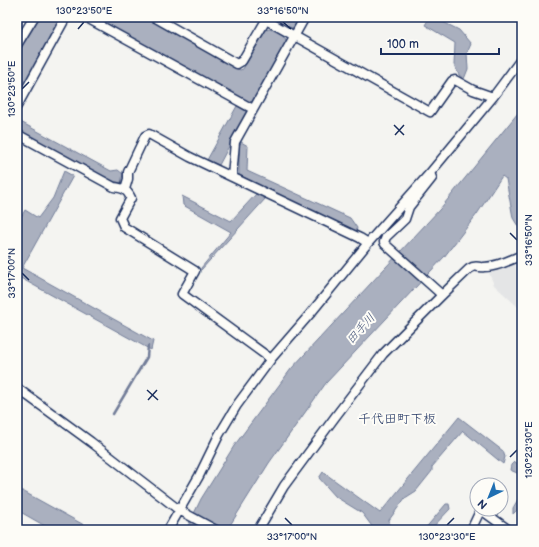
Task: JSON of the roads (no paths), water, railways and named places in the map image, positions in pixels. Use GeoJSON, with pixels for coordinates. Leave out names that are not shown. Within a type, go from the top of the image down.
{"type":"FeatureCollection","features":[{"type":"Feature","properties":{"kind":"street"},"geometry":{"type":"LineString","coordinates":[[17,45],[34,17]]}},
{"type":"Feature","properties":{"kind":"street"},"geometry":{"type":"LineString","coordinates":[[17,106],[66,17]]}},
{"type":"Feature","properties":{"kind":"street"},"geometry":{"type":"LineString","coordinates":[[85,17],[253,109]]}},
{"type":"Feature","properties":{"kind":"street"},"geometry":{"type":"LineString","coordinates":[[154,17],[237,64],[242,61],[268,20],[430,112],[452,81],[456,80],[473,90],[493,97]]}},
{"type":"Feature","properties":{"kind":"street"},"geometry":{"type":"LineString","coordinates":[[232,178],[235,142],[291,34],[305,17]]}},
{"type":"Feature","properties":{"kind":"street"},"geometry":{"type":"LineString","coordinates":[[168,530],[182,512],[218,435],[233,411],[271,358],[493,97],[522,58]]}},
{"type":"Feature","properties":{"kind":"street"},"geometry":{"type":"LineString","coordinates":[[17,134],[114,186],[125,189],[131,198],[120,218],[124,227],[195,271],[182,294],[271,358]]}},
{"type":"Feature","properties":{"kind":"street"},"geometry":{"type":"LineString","coordinates":[[125,189],[128,179],[128,172],[145,136],[149,134],[232,178],[368,243]]}},
{"type":"Feature","properties":{"kind":"street"},"geometry":{"type":"LineString","coordinates":[[430,172],[432,178],[409,207],[405,218],[386,237],[384,242],[440,293]]}},
{"type":"Feature","properties":{"kind":"street"},"geometry":{"type":"LineString","coordinates":[[258,530],[284,486],[383,354],[440,293],[473,266],[482,268],[494,266],[522,256]]}},
{"type":"Feature","properties":{"kind":"street"},"geometry":{"type":"LineString","coordinates":[[17,388],[92,442],[182,512],[216,530]]}},
{"type":"Feature","properties":{"kind":"street"},"geometry":{"type":"LineString","coordinates":[[471,530],[480,511],[484,512],[509,530]]}},
{"type":"Feature","properties":{"kind":"water"},"geometry":{"type":"Polygon","coordinates":[[[40,17],[62,17],[17,98],[17,55],[40,17]]]}},
{"type":"Feature","properties":{"kind":"water"},"geometry":{"type":"Polygon","coordinates":[[[92,17],[146,17],[240,70],[243,69],[266,30],[272,30],[277,21],[274,17],[301,17],[295,27],[288,27],[283,37],[287,42],[254,101],[250,103],[92,17]]]}},
{"type":"Feature","properties":{"kind":"water"},"geometry":{"type":"Polygon","coordinates":[[[430,17],[441,17],[439,20],[459,30],[471,44],[467,53],[468,69],[464,79],[459,75],[454,65],[455,43],[425,25],[430,17]]]}},
{"type":"Feature","properties":{"kind":"water"},"geometry":{"type":"Polygon","coordinates":[[[237,106],[247,112],[219,165],[207,160],[237,106]]]}},
{"type":"Feature","properties":{"kind":"water","name":"田手川"},"geometry":{"type":"Polygon","coordinates":[[[522,108],[522,230],[521,231],[513,218],[506,179],[502,176],[477,214],[444,257],[326,383],[269,463],[227,530],[186,530],[201,499],[234,446],[291,369],[440,209],[522,108]]]}},
{"type":"Feature","properties":{"kind":"water"},"geometry":{"type":"Polygon","coordinates":[[[17,120],[111,171],[118,170],[123,174],[121,183],[112,181],[17,130],[17,120]]]}},
{"type":"Feature","properties":{"kind":"water"},"geometry":{"type":"Polygon","coordinates":[[[241,142],[248,146],[247,171],[350,218],[357,228],[356,232],[239,175],[239,145],[241,142]]]}},
{"type":"Feature","properties":{"kind":"water"},"geometry":{"type":"Polygon","coordinates":[[[64,171],[73,176],[22,268],[153,341],[151,350],[17,276],[17,224],[25,210],[38,218],[53,198],[64,171]]]}},
{"type":"Feature","properties":{"kind":"water"},"geometry":{"type":"Polygon","coordinates":[[[257,193],[266,198],[201,270],[201,268],[231,232],[183,205],[182,196],[231,221],[257,193]]]}},
{"type":"Feature","properties":{"kind":"water"},"geometry":{"type":"Polygon","coordinates":[[[459,417],[503,451],[505,457],[503,464],[463,431],[432,467],[432,471],[416,491],[405,498],[389,520],[390,525],[398,530],[374,529],[362,513],[336,497],[319,478],[323,472],[380,513],[459,417]]]}},
{"type":"Feature","properties":{"kind":"water"},"geometry":{"type":"Polygon","coordinates":[[[514,462],[522,465],[522,475],[510,470],[511,465],[514,462]]]}},
{"type":"Feature","properties":{"kind":"water"},"geometry":{"type":"Polygon","coordinates":[[[17,488],[93,530],[52,530],[17,510],[17,488]]]}},
{"type":"Feature","properties":{"kind":"water"},"geometry":{"type":"Polygon","coordinates":[[[522,493],[522,503],[513,514],[513,508],[522,493]]]}},
{"type":"Feature","properties":{"kind":"water"},"geometry":{"type":"Polygon","coordinates":[[[446,504],[449,504],[450,509],[430,530],[424,530],[446,504]]]}},
{"type":"Feature","properties":{"kind":"waterway"},"geometry":{"type":"LineString","coordinates":[[113,414],[147,357],[148,346]]}},
{"type":"Feature","properties":{"kind":"district","name":"千代田町下板"},"geometry":{"type":"Point","coordinates":[397,419]}}]}
